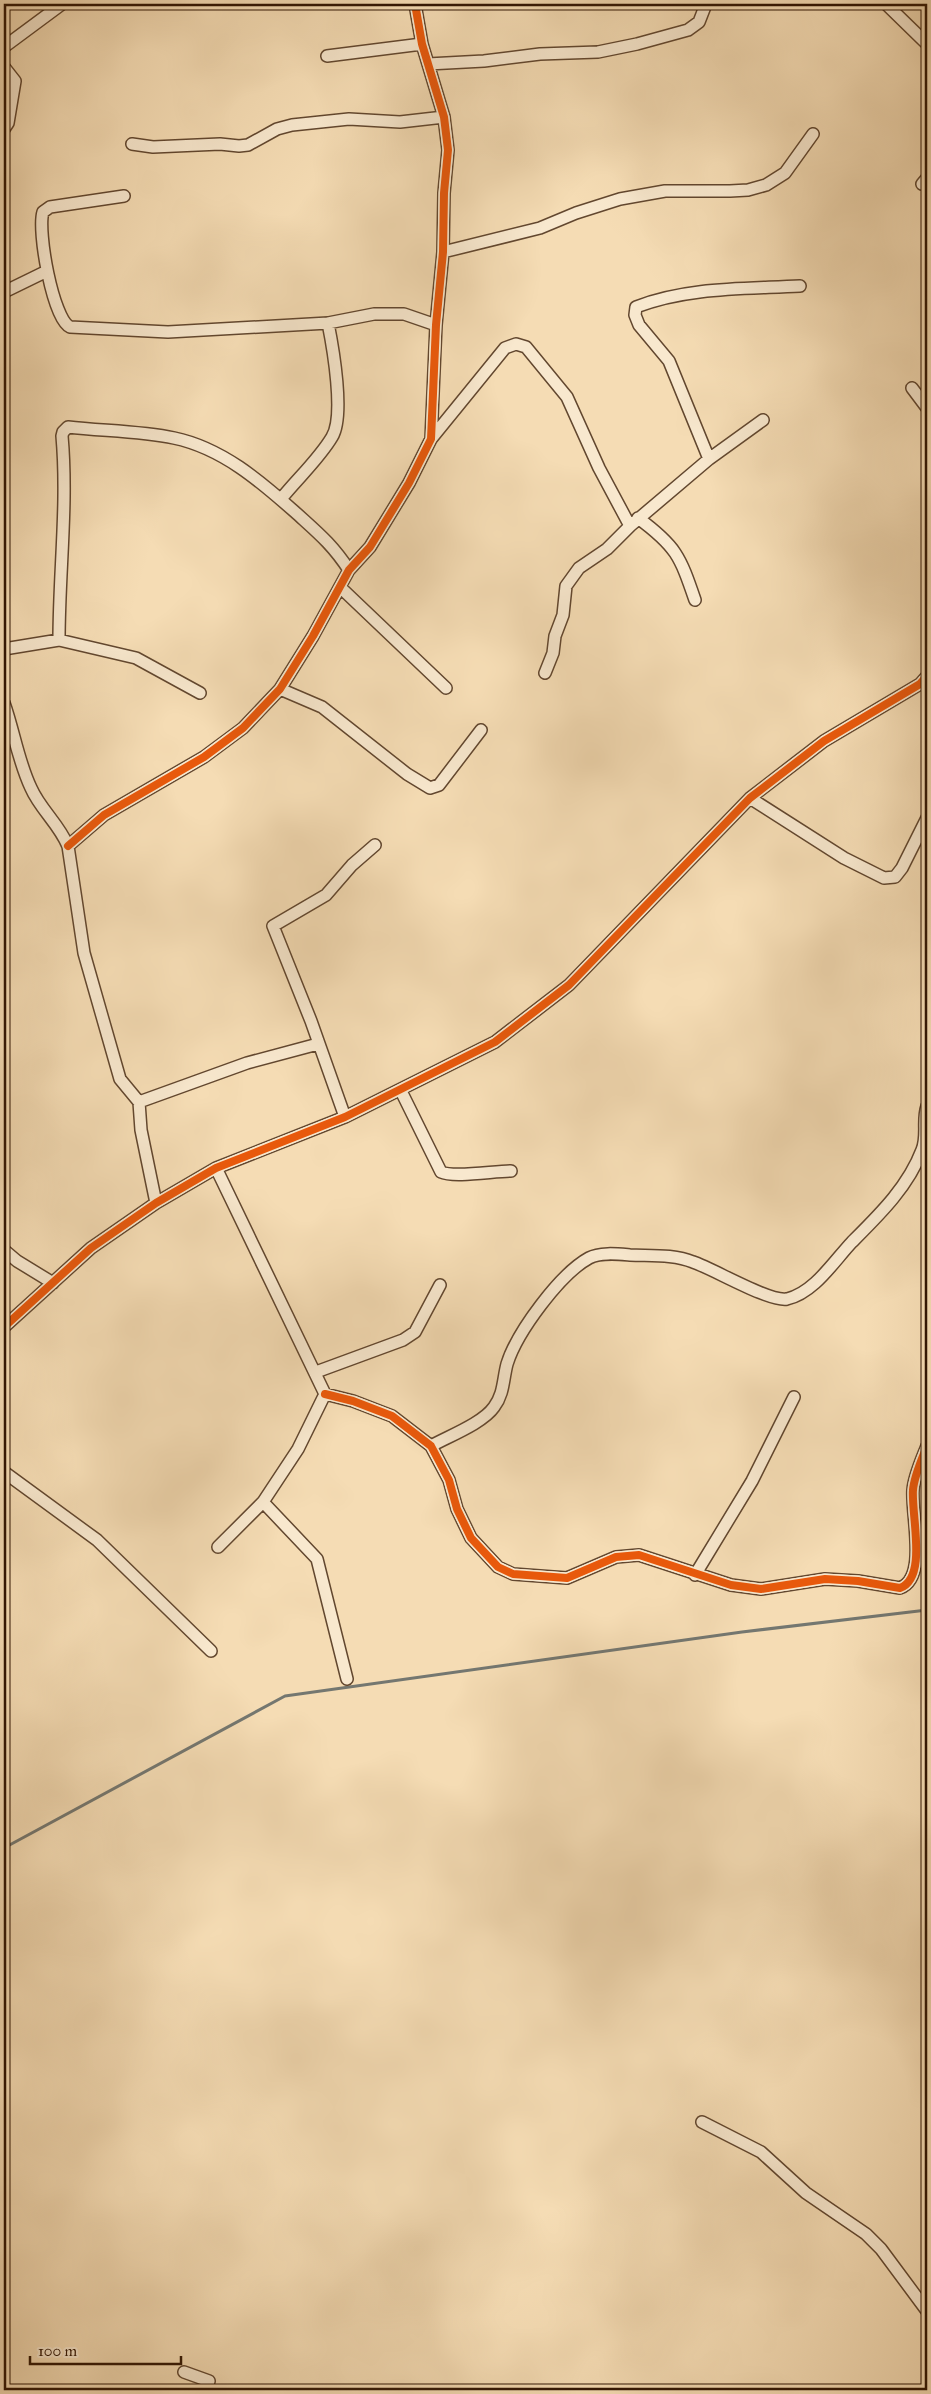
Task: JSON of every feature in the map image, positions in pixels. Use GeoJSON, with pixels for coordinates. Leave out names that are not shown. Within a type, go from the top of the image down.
{"type":"FeatureCollection","features":[{"type":"Feature","properties":{"kind":"street"},"geometry":{"type":"LineString","coordinates":[[4,47],[62,4]]}},
{"type":"Feature","properties":{"kind":"street"},"geometry":{"type":"LineString","coordinates":[[415,4],[422,44],[444,117],[448,150],[444,193],[443,252],[436,325],[431,439]]}},
{"type":"Feature","properties":{"kind":"street"},"geometry":{"type":"LineString","coordinates":[[428,64],[484,62],[540,54],[598,52],[637,44],[688,30],[699,22],[706,4]]}},
{"type":"Feature","properties":{"kind":"street"},"geometry":{"type":"LineString","coordinates":[[886,4],[927,44]]}},
{"type":"Feature","properties":{"kind":"street"},"geometry":{"type":"LineString","coordinates":[[327,56],[422,44]]}},
{"type":"Feature","properties":{"kind":"street"},"geometry":{"type":"LineString","coordinates":[[4,67],[15,82],[8,123],[4,129]]}},
{"type":"Feature","properties":{"kind":"street"},"geometry":{"type":"LineString","coordinates":[[132,144],[153,147],[220,144],[239,146],[248,145],[277,129],[292,125],[349,119],[400,122],[444,117]]}},
{"type":"Feature","properties":{"kind":"street"},"geometry":{"type":"LineString","coordinates":[[443,252],[540,228],[576,213],[620,199],[665,191],[748,190],[766,185],[785,173],[813,134]]}},
{"type":"Feature","properties":{"kind":"street"},"geometry":{"type":"LineString","coordinates":[[124,196],[50,207],[43,212],[46,271],[62,320],[70,326],[168,332],[328,323],[374,314],[404,314],[436,325]]}},
{"type":"Feature","properties":{"kind":"street"},"geometry":{"type":"LineString","coordinates":[[4,292],[46,271]]}},
{"type":"Feature","properties":{"kind":"street"},"geometry":{"type":"LineString","coordinates":[[709,459],[669,361],[639,325],[635,315],[636,307],[658,298],[712,291],[800,286]]}},
{"type":"Feature","properties":{"kind":"street"},"geometry":{"type":"LineString","coordinates":[[281,499],[333,436],[337,418],[337,399],[335,361],[328,323]]}},
{"type":"Feature","properties":{"kind":"street"},"geometry":{"type":"LineString","coordinates":[[68,846],[104,815],[204,757],[243,728],[280,689],[349,570],[370,547],[409,483],[431,439],[505,348],[516,344],[526,347],[568,396],[599,468],[634,522],[663,537],[676,551],[695,600]]}},
{"type":"Feature","properties":{"kind":"street"},"geometry":{"type":"LineString","coordinates":[[912,388],[927,408]]}},
{"type":"Feature","properties":{"kind":"street"},"geometry":{"type":"LineString","coordinates":[[545,673],[553,653],[555,636],[563,615],[566,586],[579,568],[607,549],[634,522],[709,459],[763,420]]}},
{"type":"Feature","properties":{"kind":"street"},"geometry":{"type":"LineString","coordinates":[[59,640],[60,560],[66,476],[62,436],[68,427],[174,438],[214,451],[257,478],[281,499],[334,547],[349,570]]}},
{"type":"Feature","properties":{"kind":"street"},"geometry":{"type":"LineString","coordinates":[[340,587],[446,688]]}},
{"type":"Feature","properties":{"kind":"street"},"geometry":{"type":"LineString","coordinates":[[4,649],[59,640],[136,658],[200,693]]}},
{"type":"Feature","properties":{"kind":"street"},"geometry":{"type":"LineString","coordinates":[[4,1327],[91,1248],[156,1202],[216,1168],[345,1117],[495,1042],[570,985],[652,896],[750,798],[824,742],[925,684]]}},
{"type":"Feature","properties":{"kind":"street"},"geometry":{"type":"LineString","coordinates":[[280,689],[322,707],[407,774],[430,788],[440,785],[481,730]]}},
{"type":"Feature","properties":{"kind":"street"},"geometry":{"type":"LineString","coordinates":[[4,703],[20,760],[31,790],[62,830],[68,846],[84,954],[120,1079],[138,1102],[141,1130],[156,1202]]}},
{"type":"Feature","properties":{"kind":"street"},"geometry":{"type":"LineString","coordinates":[[750,798],[844,858],[884,878],[895,877],[902,868],[927,818]]}},
{"type":"Feature","properties":{"kind":"street"},"geometry":{"type":"LineString","coordinates":[[345,1117],[273,926],[326,895],[352,865],[375,845]]}},
{"type":"Feature","properties":{"kind":"street"},"geometry":{"type":"LineString","coordinates":[[138,1102],[246,1063],[318,1044]]}},
{"type":"Feature","properties":{"kind":"street"},"geometry":{"type":"LineString","coordinates":[[401,1090],[441,1172],[456,1176],[478,1172],[511,1171]]}},
{"type":"Feature","properties":{"kind":"street"},"geometry":{"type":"LineString","coordinates":[[431,1446],[486,1416],[494,1407],[501,1394],[508,1362],[532,1317],[570,1270],[591,1256],[622,1254],[665,1256],[692,1261],[776,1299],[794,1296],[811,1286],[885,1208],[907,1180],[923,1148],[924,1115],[927,1106]]}},
{"type":"Feature","properties":{"kind":"street"},"geometry":{"type":"LineString","coordinates":[[216,1168],[325,1394],[298,1449],[263,1502],[218,1547]]}},
{"type":"Feature","properties":{"kind":"street"},"geometry":{"type":"LineString","coordinates":[[4,1250],[17,1261],[53,1283]]}},
{"type":"Feature","properties":{"kind":"street"},"geometry":{"type":"LineString","coordinates":[[316,1372],[403,1340],[415,1332],[440,1285]]}},
{"type":"Feature","properties":{"kind":"street"},"geometry":{"type":"LineString","coordinates":[[325,1394],[353,1401],[392,1416],[431,1446],[449,1480],[457,1509],[471,1538],[498,1567],[513,1574],[567,1578],[616,1558],[639,1555],[731,1585],[761,1589],[825,1579],[858,1581],[900,1588],[906,1586],[915,1573],[917,1564],[913,1489],[927,1446]]}},
{"type":"Feature","properties":{"kind":"street"},"geometry":{"type":"LineString","coordinates":[[696,1575],[752,1481],[794,1397]]}},
{"type":"Feature","properties":{"kind":"street"},"geometry":{"type":"LineString","coordinates":[[4,1472],[97,1540],[211,1651]]}},
{"type":"Feature","properties":{"kind":"street"},"geometry":{"type":"LineString","coordinates":[[263,1502],[317,1559],[347,1680]]}},
{"type":"Feature","properties":{"kind":"street"},"geometry":{"type":"LineString","coordinates":[[702,2122],[760,2152],[806,2193],[866,2234],[881,2249],[927,2311]]}},
{"type":"Feature","properties":{"kind":"street"},"geometry":{"type":"LineString","coordinates":[[184,2372],[209,2381],[206,2390]]}},
{"type":"Feature","properties":{"kind":"waterway"},"geometry":{"type":"LineString","coordinates":[[4,1848],[285,1696],[742,1632],[927,1610]]}},
{"type":"Feature","properties":{"kind":"cycle path"},"geometry":{"type":"LineString","coordinates":[[68,846],[104,815],[204,757],[243,728],[280,689],[313,636],[349,570],[370,547],[409,483],[431,439],[436,325],[443,252],[444,193],[448,150],[444,117],[422,44],[415,4]]}},
{"type":"Feature","properties":{"kind":"cycle path"},"geometry":{"type":"LineString","coordinates":[[4,1327],[91,1248],[156,1203],[216,1168],[345,1117],[495,1042],[569,985],[750,798],[824,741],[920,684],[927,676]]}},
{"type":"Feature","properties":{"kind":"cycle path"},"geometry":{"type":"LineString","coordinates":[[325,1394],[353,1401],[392,1416],[431,1446],[449,1480],[457,1509],[471,1538],[498,1567],[513,1574],[567,1578],[616,1557],[639,1555],[731,1585],[761,1589],[825,1579],[858,1581],[900,1588],[909,1582],[914,1572],[916,1545],[913,1490],[927,1446]]}}]}
